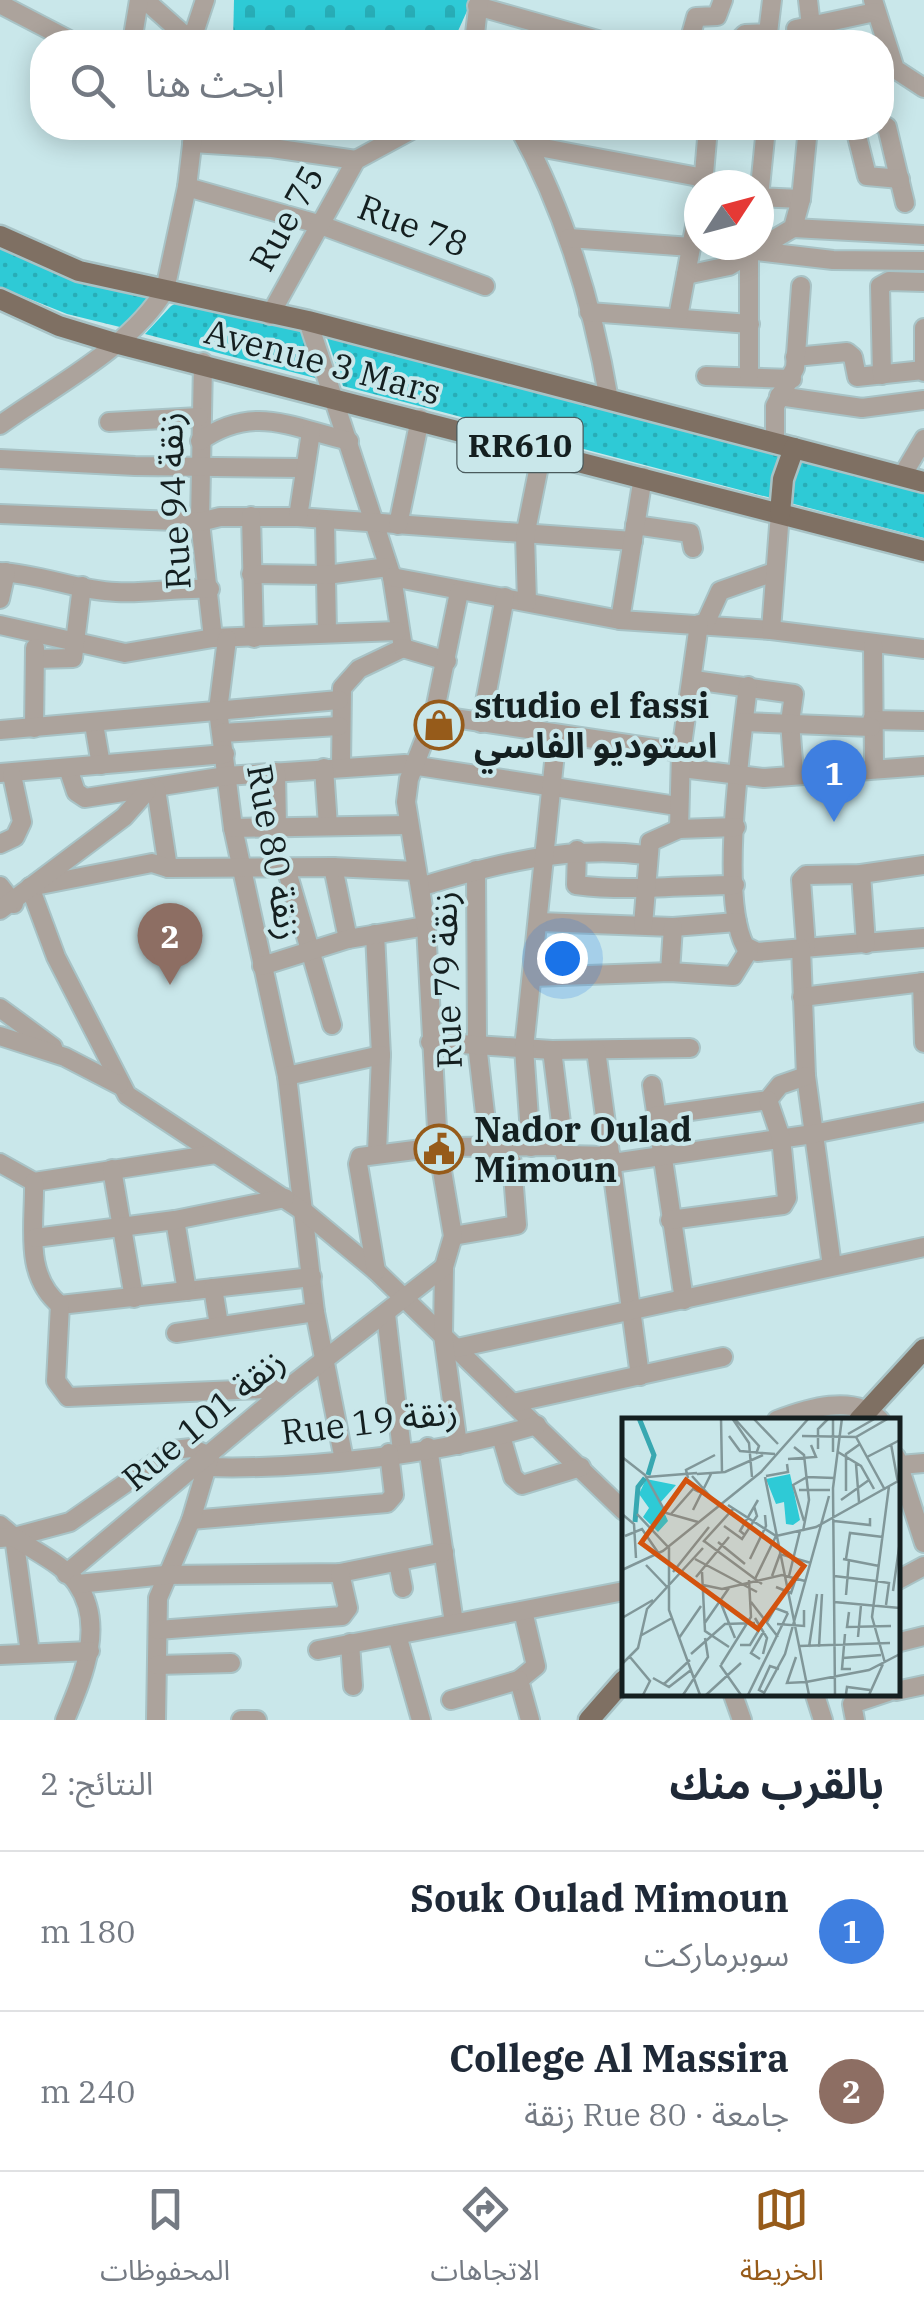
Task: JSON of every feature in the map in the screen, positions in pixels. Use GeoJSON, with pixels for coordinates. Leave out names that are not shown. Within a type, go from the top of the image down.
{"type":"FeatureCollection","features":[{"type":"Feature","properties":{"kind":"main road","name":"Avenue 3 Mars"},"geometry":{"type":"LineString","coordinates":[[0,236],[79,271],[308,322],[924,482]]}},
{"type":"Feature","properties":{"kind":"main road","name":"Avenue 3 Mars"},"geometry":{"type":"LineString","coordinates":[[0,299],[59,326],[115,342],[924,551]]}},
{"type":"Feature","properties":{"kind":"main road"},"geometry":{"type":"LineString","coordinates":[[780,513],[784,445]]}},
{"type":"Feature","properties":{"kind":"main road"},"geometry":{"type":"LineString","coordinates":[[869,1417],[924,1349]]}},
{"type":"Feature","properties":{"kind":"main road"},"geometry":{"type":"LineString","coordinates":[[588,1720],[622,1682]]}},
{"type":"Feature","properties":{"kind":"street"},"geometry":{"type":"LineString","coordinates":[[135,30],[142,0],[177,30]]}},
{"type":"Feature","properties":{"kind":"street"},"geometry":{"type":"LineString","coordinates":[[195,30],[205,0]]}},
{"type":"Feature","properties":{"kind":"street"},"geometry":{"type":"LineString","coordinates":[[692,30],[696,17],[717,16],[724,0]]}},
{"type":"Feature","properties":{"kind":"street"},"geometry":{"type":"LineString","coordinates":[[768,30],[772,0]]}},
{"type":"Feature","properties":{"kind":"street"},"geometry":{"type":"LineString","coordinates":[[808,0],[811,30],[874,6]]}},
{"type":"Feature","properties":{"kind":"street"},"geometry":{"type":"LineString","coordinates":[[475,30],[478,3],[541,30]]}},
{"type":"Feature","properties":{"kind":"street"},"geometry":{"type":"LineString","coordinates":[[0,4],[50,30]]}},
{"type":"Feature","properties":{"kind":"street"},"geometry":{"type":"LineString","coordinates":[[894,75],[924,88]]}},
{"type":"Feature","properties":{"kind":"street"},"geometry":{"type":"LineString","coordinates":[[0,425],[146,318],[165,290],[192,140]]}},
{"type":"Feature","properties":{"kind":"street"},"geometry":{"type":"LineString","coordinates":[[223,140],[356,160]]}},
{"type":"Feature","properties":{"kind":"street","name":"Rue 75"},"geometry":{"type":"LineString","coordinates":[[270,314],[356,160],[393,140]]}},
{"type":"Feature","properties":{"kind":"street"},"geometry":{"type":"LineString","coordinates":[[525,140],[569,238],[609,400]]}},
{"type":"Feature","properties":{"kind":"street"},"geometry":{"type":"LineString","coordinates":[[705,170],[707,140]]}},
{"type":"Feature","properties":{"kind":"street"},"geometry":{"type":"LineString","coordinates":[[765,140],[759,196],[801,199]]}},
{"type":"Feature","properties":{"kind":"street"},"geometry":{"type":"LineString","coordinates":[[793,228],[801,199],[807,140]]}},
{"type":"Feature","properties":{"kind":"street"},"geometry":{"type":"LineString","coordinates":[[858,140],[866,176],[900,180]]}},
{"type":"Feature","properties":{"kind":"street"},"geometry":{"type":"LineString","coordinates":[[890,140],[904,202]]}},
{"type":"Feature","properties":{"kind":"street"},"geometry":{"type":"LineString","coordinates":[[528,146],[684,177]]}},
{"type":"Feature","properties":{"kind":"street","name":"Rue 78"},"geometry":{"type":"LineString","coordinates":[[187,186],[318,224],[485,286]]}},
{"type":"Feature","properties":{"kind":"street"},"geometry":{"type":"LineString","coordinates":[[774,240],[793,228],[924,235]]}},
{"type":"Feature","properties":{"kind":"street"},"geometry":{"type":"LineString","coordinates":[[569,238],[684,246]]}},
{"type":"Feature","properties":{"kind":"street"},"geometry":{"type":"LineString","coordinates":[[774,256],[924,261]]}},
{"type":"Feature","properties":{"kind":"street"},"geometry":{"type":"LineString","coordinates":[[678,316],[689,260]]}},
{"type":"Feature","properties":{"kind":"street"},"geometry":{"type":"LineString","coordinates":[[686,274],[714,272],[740,260]]}},
{"type":"Feature","properties":{"kind":"street"},"geometry":{"type":"LineString","coordinates":[[749,376],[753,260]]}},
{"type":"Feature","properties":{"kind":"street"},"geometry":{"type":"LineString","coordinates":[[882,375],[880,286],[889,281],[924,282]]}},
{"type":"Feature","properties":{"kind":"street"},"geometry":{"type":"LineString","coordinates":[[784,445],[779,396],[792,379],[802,286]]}},
{"type":"Feature","properties":{"kind":"street"},"geometry":{"type":"LineString","coordinates":[[589,312],[750,324]]}},
{"type":"Feature","properties":{"kind":"street"},"geometry":{"type":"LineString","coordinates":[[308,322],[390,572],[400,640]]}},
{"type":"Feature","properties":{"kind":"street"},"geometry":{"type":"LineString","coordinates":[[795,357],[847,352],[853,357],[856,376],[924,371],[923,339]]}},
{"type":"Feature","properties":{"kind":"street","name":"Rue 94 زنقة"},"geometry":{"type":"LineString","coordinates":[[203,362],[200,522],[220,638]]}},
{"type":"Feature","properties":{"kind":"street"},"geometry":{"type":"LineString","coordinates":[[706,376],[792,379]]}},
{"type":"Feature","properties":{"kind":"street"},"geometry":{"type":"LineString","coordinates":[[779,396],[862,408],[924,400]]}},
{"type":"Feature","properties":{"kind":"street"},"geometry":{"type":"LineString","coordinates":[[109,422],[199,418]]}},
{"type":"Feature","properties":{"kind":"street"},"geometry":{"type":"LineString","coordinates":[[200,441],[229,422],[249,418],[349,441]]}},
{"type":"Feature","properties":{"kind":"street"},"geometry":{"type":"LineString","coordinates":[[398,524],[420,419]]}},
{"type":"Feature","properties":{"kind":"street"},"geometry":{"type":"LineString","coordinates":[[298,517],[302,468],[311,432]]}},
{"type":"Feature","properties":{"kind":"street"},"geometry":{"type":"LineString","coordinates":[[902,476],[924,438]]}},
{"type":"Feature","properties":{"kind":"street"},"geometry":{"type":"LineString","coordinates":[[527,602],[525,536],[542,451]]}},
{"type":"Feature","properties":{"kind":"street"},"geometry":{"type":"LineString","coordinates":[[0,459],[199,468],[302,468]]}},
{"type":"Feature","properties":{"kind":"street"},"geometry":{"type":"LineString","coordinates":[[620,620],[643,477]]}},
{"type":"Feature","properties":{"kind":"street"},"geometry":{"type":"LineString","coordinates":[[771,630],[780,513]]}},
{"type":"Feature","properties":{"kind":"street"},"geometry":{"type":"LineString","coordinates":[[0,514],[200,522],[250,516],[298,517],[525,536],[690,532],[692,548]]}},
{"type":"Feature","properties":{"kind":"street"},"geometry":{"type":"LineString","coordinates":[[250,516],[254,638]]}},
{"type":"Feature","properties":{"kind":"street"},"geometry":{"type":"LineString","coordinates":[[325,521],[327,633]]}},
{"type":"Feature","properties":{"kind":"street"},"geometry":{"type":"LineString","coordinates":[[0,599],[3,572],[37,574],[114,592],[178,586],[210,589]]}},
{"type":"Feature","properties":{"kind":"street"},"geometry":{"type":"LineString","coordinates":[[251,574],[390,572],[459,592],[620,620],[771,630],[924,648]]}},
{"type":"Feature","properties":{"kind":"street"},"geometry":{"type":"LineString","coordinates":[[679,829],[682,760],[702,624],[720,591],[774,572]]}},
{"type":"Feature","properties":{"kind":"street"},"geometry":{"type":"LineString","coordinates":[[35,659],[68,660],[76,652],[82,586]]}},
{"type":"Feature","properties":{"kind":"street"},"geometry":{"type":"LineString","coordinates":[[458,1445],[444,1267],[453,1236],[438,1147],[426,926],[407,824],[407,790],[434,715],[459,592]]}},
{"type":"Feature","properties":{"kind":"street"},"geometry":{"type":"LineString","coordinates":[[481,724],[505,597]]}},
{"type":"Feature","properties":{"kind":"street"},"geometry":{"type":"LineString","coordinates":[[0,625],[125,653],[220,638],[327,633],[400,640],[447,661]]}},
{"type":"Feature","properties":{"kind":"street"},"geometry":{"type":"LineString","coordinates":[[34,728],[35,634]]}},
{"type":"Feature","properties":{"kind":"street","name":"Rue 80 زنقة"},"geometry":{"type":"LineString","coordinates":[[220,638],[218,710],[239,870],[286,1076],[322,1362],[344,1460]]}},
{"type":"Feature","properties":{"kind":"street"},"geometry":{"type":"LineString","coordinates":[[328,826],[339,700],[352,673],[400,640]]}},
{"type":"Feature","properties":{"kind":"street"},"geometry":{"type":"LineString","coordinates":[[873,645],[874,767]]}},
{"type":"Feature","properties":{"kind":"street"},"geometry":{"type":"LineString","coordinates":[[694,680],[794,694],[790,722],[794,774]]}},
{"type":"Feature","properties":{"kind":"street"},"geometry":{"type":"LineString","coordinates":[[748,686],[735,886],[736,922],[750,950]]}},
{"type":"Feature","properties":{"kind":"street"},"geometry":{"type":"LineString","coordinates":[[0,730],[339,700]]}},
{"type":"Feature","properties":{"kind":"street"},"geometry":{"type":"LineString","coordinates":[[434,715],[557,734],[764,778],[924,766]]}},
{"type":"Feature","properties":{"kind":"street"},"geometry":{"type":"LineString","coordinates":[[744,722],[924,721]]}},
{"type":"Feature","properties":{"kind":"street"},"geometry":{"type":"LineString","coordinates":[[94,724],[101,765]]}},
{"type":"Feature","properties":{"kind":"street"},"geometry":{"type":"LineString","coordinates":[[222,733],[339,726]]}},
{"type":"Feature","properties":{"kind":"street"},"geometry":{"type":"LineString","coordinates":[[531,1146],[524,1048],[557,734]]}},
{"type":"Feature","properties":{"kind":"street"},"geometry":{"type":"LineString","coordinates":[[0,844],[15,837],[22,822],[6,774],[225,754]]}},
{"type":"Feature","properties":{"kind":"street"},"geometry":{"type":"LineString","coordinates":[[68,768],[82,798],[226,776],[414,765],[550,790],[677,806]]}},
{"type":"Feature","properties":{"kind":"street"},"geometry":{"type":"LineString","coordinates":[[276,772],[277,827]]}},
{"type":"Feature","properties":{"kind":"street"},"geometry":{"type":"LineString","coordinates":[[152,790],[168,868]]}},
{"type":"Feature","properties":{"kind":"street"},"geometry":{"type":"LineString","coordinates":[[0,886],[7,907],[124,817],[152,790]]}},
{"type":"Feature","properties":{"kind":"street"},"geometry":{"type":"LineString","coordinates":[[233,828],[407,824]]}},
{"type":"Feature","properties":{"kind":"street"},"geometry":{"type":"LineString","coordinates":[[642,925],[650,842],[679,829],[736,827]]}},
{"type":"Feature","properties":{"kind":"street"},"geometry":{"type":"LineString","coordinates":[[30,887],[152,863],[168,868],[239,870],[333,867],[418,879],[577,850],[646,854]]}},
{"type":"Feature","properties":{"kind":"street"},"geometry":{"type":"LineString","coordinates":[[577,850],[576,886],[627,892],[646,887],[735,886]]}},
{"type":"Feature","properties":{"kind":"street"},"geometry":{"type":"LineString","coordinates":[[832,1266],[806,1076],[803,878],[814,872],[861,874],[924,864]]}},
{"type":"Feature","properties":{"kind":"street"},"geometry":{"type":"LineString","coordinates":[[333,867],[348,940]]}},
{"type":"Feature","properties":{"kind":"street"},"geometry":{"type":"LineString","coordinates":[[286,868],[332,1025]]}},
{"type":"Feature","properties":{"kind":"street","name":"Rue 79 زنقة"},"geometry":{"type":"LineString","coordinates":[[476,870],[477,1044],[489,1148]]}},
{"type":"Feature","properties":{"kind":"street"},"geometry":{"type":"LineString","coordinates":[[861,874],[866,944]]}},
{"type":"Feature","properties":{"kind":"street"},"geometry":{"type":"LineString","coordinates":[[30,887],[56,957],[119,1085],[137,1104],[306,1213],[376,1271],[622,1509]]}},
{"type":"Feature","properties":{"kind":"street"},"geometry":{"type":"LineString","coordinates":[[539,922],[672,926],[736,922]]}},
{"type":"Feature","properties":{"kind":"street"},"geometry":{"type":"LineString","coordinates":[[262,966],[348,940],[426,926]]}},
{"type":"Feature","properties":{"kind":"street"},"geometry":{"type":"LineString","coordinates":[[670,972],[672,926]]}},
{"type":"Feature","properties":{"kind":"street"},"geometry":{"type":"LineString","coordinates":[[376,934],[381,1055],[377,1152]]}},
{"type":"Feature","properties":{"kind":"street"},"geometry":{"type":"LineString","coordinates":[[750,950],[924,938]]}},
{"type":"Feature","properties":{"kind":"street"},"geometry":{"type":"LineString","coordinates":[[533,977],[670,972],[734,976],[750,950]]}},
{"type":"Feature","properties":{"kind":"street"},"geometry":{"type":"LineString","coordinates":[[802,997],[923,982],[924,1042]]}},
{"type":"Feature","properties":{"kind":"street"},"geometry":{"type":"LineString","coordinates":[[0,1008],[65,1056],[119,1085]]}},
{"type":"Feature","properties":{"kind":"street"},"geometry":{"type":"LineString","coordinates":[[0,1035],[65,1056]]}},
{"type":"Feature","properties":{"kind":"street"},"geometry":{"type":"LineString","coordinates":[[430,1042],[552,1050],[690,1048]]}},
{"type":"Feature","properties":{"kind":"street"},"geometry":{"type":"LineString","coordinates":[[552,1050],[562,1146],[567,1157],[612,1160],[664,1155],[813,1134],[924,1112]]}},
{"type":"Feature","properties":{"kind":"street"},"geometry":{"type":"LineString","coordinates":[[596,1050],[640,1376]]}},
{"type":"Feature","properties":{"kind":"street"},"geometry":{"type":"LineString","coordinates":[[286,1076],[381,1055]]}},
{"type":"Feature","properties":{"kind":"street"},"geometry":{"type":"LineString","coordinates":[[655,1116],[768,1100],[780,1085],[806,1076]]}},
{"type":"Feature","properties":{"kind":"street"},"geometry":{"type":"LineString","coordinates":[[652,1086],[684,1300]]}},
{"type":"Feature","properties":{"kind":"street"},"geometry":{"type":"LineString","coordinates":[[670,1220],[781,1207],[787,1198],[781,1138],[768,1100]]}},
{"type":"Feature","properties":{"kind":"street"},"geometry":{"type":"LineString","coordinates":[[376,1271],[360,1157],[438,1147],[562,1146]]}},
{"type":"Feature","properties":{"kind":"street"},"geometry":{"type":"LineString","coordinates":[[1,1168],[34,1182],[216,1154]]}},
{"type":"Feature","properties":{"kind":"street"},"geometry":{"type":"LineString","coordinates":[[453,1236],[517,1225],[512,1162]]}},
{"type":"Feature","properties":{"kind":"street"},"geometry":{"type":"LineString","coordinates":[[112,1170],[134,1298]]}},
{"type":"Feature","properties":{"kind":"street"},"geometry":{"type":"LineString","coordinates":[[34,1182],[37,1280],[60,1304],[56,1382],[68,1397],[288,1388]]}},
{"type":"Feature","properties":{"kind":"street"},"geometry":{"type":"LineString","coordinates":[[35,1238],[175,1220],[284,1198]]}},
{"type":"Feature","properties":{"kind":"street"},"geometry":{"type":"LineString","coordinates":[[175,1220],[186,1292]]}},
{"type":"Feature","properties":{"kind":"street"},"geometry":{"type":"LineString","coordinates":[[450,1341],[684,1300],[924,1247]]}},
{"type":"Feature","properties":{"kind":"street","name":"Rue 101 زنقة"},"geometry":{"type":"LineString","coordinates":[[72,1579],[288,1388],[444,1267]]}},
{"type":"Feature","properties":{"kind":"street"},"geometry":{"type":"LineString","coordinates":[[60,1304],[312,1276]]}},
{"type":"Feature","properties":{"kind":"street"},"geometry":{"type":"LineString","coordinates":[[214,1288],[220,1325]]}},
{"type":"Feature","properties":{"kind":"street"},"geometry":{"type":"LineString","coordinates":[[176,1333],[315,1312]]}},
{"type":"Feature","properties":{"kind":"street"},"geometry":{"type":"LineString","coordinates":[[191,1520],[387,1503],[394,1495],[395,1452],[386,1314]]}},
{"type":"Feature","properties":{"kind":"street"},"geometry":{"type":"LineString","coordinates":[[513,1403],[723,1356]]}},
{"type":"Feature","properties":{"kind":"street"},"geometry":{"type":"LineString","coordinates":[[783,1418],[822,1405],[869,1417]]}},
{"type":"Feature","properties":{"kind":"street","name":"Rue 19 زنقة"},"geometry":{"type":"LineString","coordinates":[[5,1533],[70,1522],[172,1450],[190,1448],[208,1462],[344,1460],[458,1445],[537,1426]]}},
{"type":"Feature","properties":{"kind":"street"},"geometry":{"type":"LineString","coordinates":[[501,1436],[513,1476],[522,1484],[581,1466]]}},
{"type":"Feature","properties":{"kind":"street"},"geometry":{"type":"LineString","coordinates":[[428,1447],[454,1623]]}},
{"type":"Feature","properties":{"kind":"street"},"geometry":{"type":"LineString","coordinates":[[899,1461],[924,1463]]}},
{"type":"Feature","properties":{"kind":"street"},"geometry":{"type":"LineString","coordinates":[[156,1720],[158,1598],[191,1520],[208,1462]]}},
{"type":"Feature","properties":{"kind":"street"},"geometry":{"type":"LineString","coordinates":[[899,1471],[902,1502],[920,1520],[924,1543]]}},
{"type":"Feature","properties":{"kind":"street"},"geometry":{"type":"LineString","coordinates":[[604,1488],[622,1481]]}},
{"type":"Feature","properties":{"kind":"street"},"geometry":{"type":"LineString","coordinates":[[5,1533],[72,1579],[90,1625],[90,1650],[65,1720]]}},
{"type":"Feature","properties":{"kind":"street"},"geometry":{"type":"LineString","coordinates":[[5,1533],[30,1653]]}},
{"type":"Feature","properties":{"kind":"street"},"geometry":{"type":"LineString","coordinates":[[72,1579],[340,1573],[444,1552]]}},
{"type":"Feature","properties":{"kind":"street"},"geometry":{"type":"LineString","coordinates":[[398,1562],[403,1588]]}},
{"type":"Feature","properties":{"kind":"street"},"geometry":{"type":"LineString","coordinates":[[899,1579],[924,1566]]}},
{"type":"Feature","properties":{"kind":"street"},"geometry":{"type":"LineString","coordinates":[[158,1630],[342,1616],[348,1608],[340,1573]]}},
{"type":"Feature","properties":{"kind":"street"},"geometry":{"type":"LineString","coordinates":[[318,1650],[622,1591]]}},
{"type":"Feature","properties":{"kind":"street"},"geometry":{"type":"LineString","coordinates":[[451,1700],[519,1680],[536,1666],[523,1611]]}},
{"type":"Feature","properties":{"kind":"street"},"geometry":{"type":"LineString","coordinates":[[157,1665],[233,1668],[232,1626]]}},
{"type":"Feature","properties":{"kind":"street"},"geometry":{"type":"LineString","coordinates":[[397,1635],[421,1720]]}},
{"type":"Feature","properties":{"kind":"street"},"geometry":{"type":"LineString","coordinates":[[899,1642],[924,1636]]}},
{"type":"Feature","properties":{"kind":"street"},"geometry":{"type":"LineString","coordinates":[[350,1643],[354,1686]]}},
{"type":"Feature","properties":{"kind":"street"},"geometry":{"type":"LineString","coordinates":[[0,1656],[90,1650]]}},
{"type":"Feature","properties":{"kind":"street"},"geometry":{"type":"LineString","coordinates":[[519,1680],[530,1720]]}},
{"type":"Feature","properties":{"kind":"street"},"geometry":{"type":"LineString","coordinates":[[899,1690],[924,1685]]}},
{"type":"Feature","properties":{"kind":"street"},"geometry":{"type":"LineString","coordinates":[[733,1695],[742,1720]]}},
{"type":"Feature","properties":{"kind":"street"},"geometry":{"type":"LineString","coordinates":[[815,1695],[822,1720]]}},
{"type":"Feature","properties":{"kind":"street"},"geometry":{"type":"LineString","coordinates":[[855,1720],[852,1704],[879,1695]]}},
{"type":"Feature","properties":{"kind":"street"},"geometry":{"type":"LineString","coordinates":[[242,1720],[258,1720]]}},
{"type":"Feature","properties":{"kind":"green space"},"geometry":{"type":"Polygon","coordinates":[[[234,0],[472,0],[458,30],[233,30],[234,0]]]}},
{"type":"Feature","properties":{"kind":"green space"},"geometry":{"type":"Polygon","coordinates":[[[0,237],[157,289],[136,320],[120,327],[67,314],[0,287],[0,237]]]}},
{"type":"Feature","properties":{"kind":"green space"},"geometry":{"type":"Polygon","coordinates":[[[189,296],[303,327],[319,379],[145,334],[171,306],[189,296]]]}},
{"type":"Feature","properties":{"kind":"green space"},"geometry":{"type":"Polygon","coordinates":[[[326,335],[924,484],[924,538],[343,386],[326,335]]]}},
{"type":"Feature","properties":{"kind":"place","name":"studio el fassi استوديو الفاسي"},"geometry":{"type":"Point","coordinates":[439,725]}},
{"type":"Feature","properties":{"kind":"place","name":"Souk Oulad Mimoun"},"geometry":{"type":"Point","coordinates":[834,822]}},
{"type":"Feature","properties":{"kind":"place","name":"College Al Massira"},"geometry":{"type":"Point","coordinates":[170,985]}},
{"type":"Feature","properties":{"kind":"place","name":"Nador Oulad Mimoun"},"geometry":{"type":"Point","coordinates":[439,1149]}}]}
